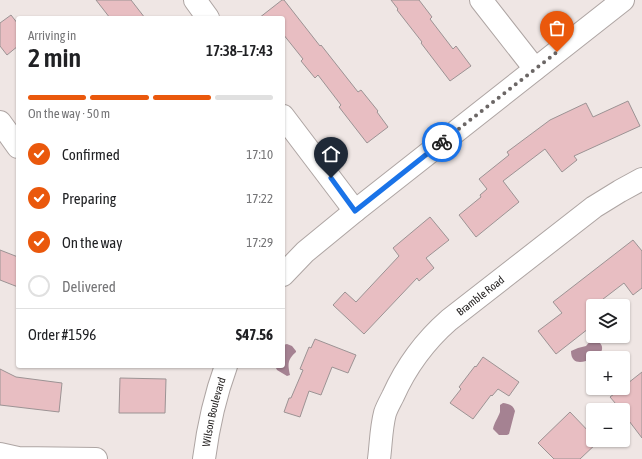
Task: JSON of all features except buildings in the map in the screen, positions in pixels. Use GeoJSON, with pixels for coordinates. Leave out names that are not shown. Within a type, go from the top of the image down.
{"type":"FeatureCollection","features":[{"type":"Feature","properties":{"kind":"street"},"geometry":{"type":"LineString","coordinates":[[195,0],[207,16]]}},
{"type":"Feature","properties":{"kind":"street"},"geometry":{"type":"LineString","coordinates":[[481,0],[535,69]]}},
{"type":"Feature","properties":{"kind":"street"},"geometry":{"type":"LineString","coordinates":[[285,272],[305,252],[355,211],[623,0]]}},
{"type":"Feature","properties":{"kind":"street"},"geometry":{"type":"LineString","coordinates":[[285,119],[355,211]]}},
{"type":"Feature","properties":{"kind":"street"},"geometry":{"type":"LineString","coordinates":[[0,122],[16,144]]}},
{"type":"Feature","properties":{"kind":"street","name":"Bramble Road"},"geometry":{"type":"LineString","coordinates":[[379,459],[385,413],[398,383],[414,358],[434,333],[594,208],[642,179]]}},
{"type":"Feature","properties":{"kind":"street","name":"Wilson Boulevard"},"geometry":{"type":"LineString","coordinates":[[204,459],[206,441],[219,385],[225,368]]}},
{"type":"Feature","properties":{"kind":"street"},"geometry":{"type":"LineString","coordinates":[[0,454],[18,458],[96,459]]}},
{"type":"Feature","properties":{"kind":"shaded area"},"geometry":{"type":"Polygon","coordinates":[[[588,343],[600,343],[602,351],[586,351],[586,361],[581,362],[575,361],[571,356],[571,351],[586,346],[588,343]]]}},
{"type":"Feature","properties":{"kind":"shaded area"},"geometry":{"type":"Polygon","coordinates":[[[285,344],[292,346],[296,351],[290,360],[290,375],[287,376],[276,368],[285,368],[285,344]]]}},
{"type":"Feature","properties":{"kind":"shaded area"},"geometry":{"type":"Polygon","coordinates":[[[503,403],[513,407],[515,411],[509,434],[499,435],[493,429],[500,412],[500,405],[503,403]]]}},
{"type":"Feature","properties":{"kind":"way so far"},"geometry":{"type":"LineString","coordinates":[[442,142],[557,52]]}},
{"type":"Feature","properties":{"kind":"route"},"geometry":{"type":"LineString","coordinates":[[331,178],[355,211],[442,142]]}}]}
